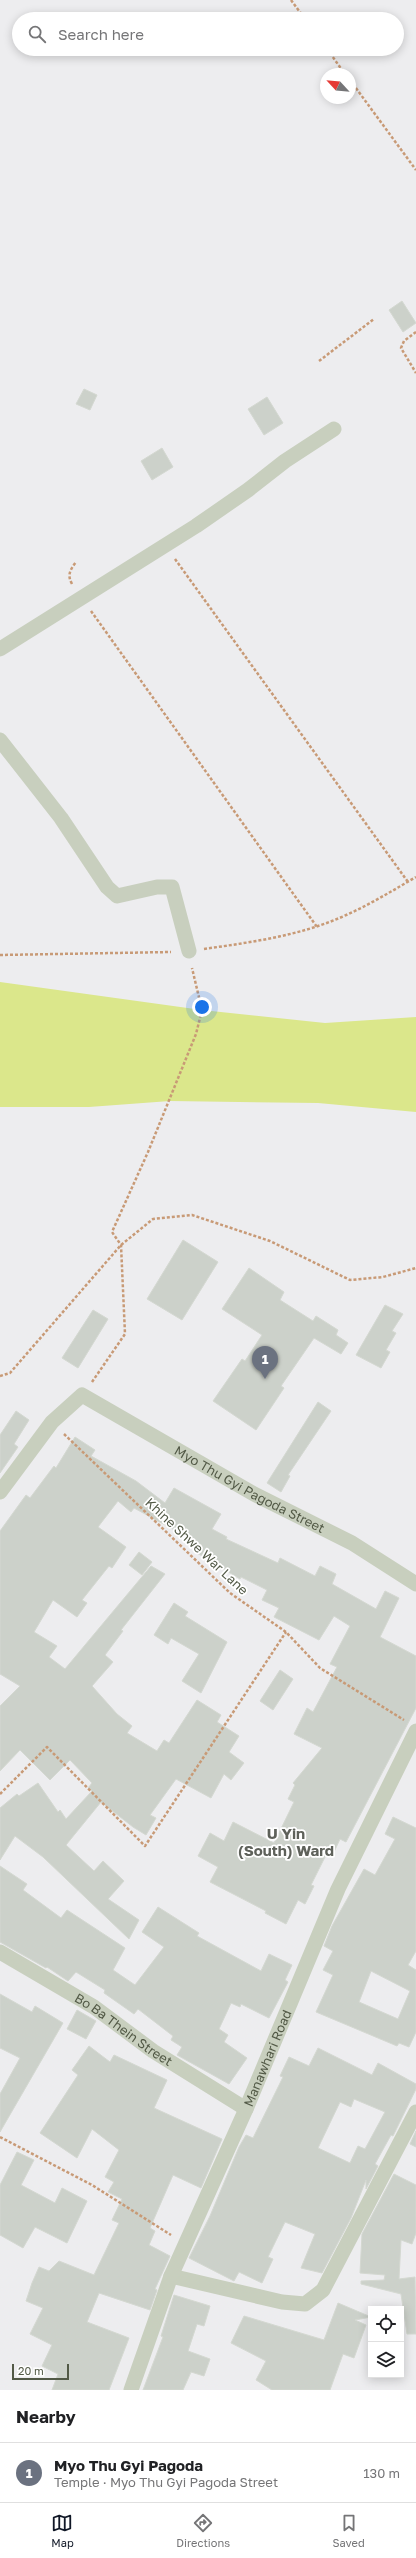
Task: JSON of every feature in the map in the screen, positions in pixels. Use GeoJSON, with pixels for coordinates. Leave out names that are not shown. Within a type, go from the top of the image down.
{"type":"FeatureCollection","features":[{"type":"Feature","properties":{"kind":"street"},"geometry":{"type":"LineString","coordinates":[[0,649],[82,599],[164,544],[196,526],[248,490],[285,461],[334,429]]}},
{"type":"Feature","properties":{"kind":"street"},"geometry":{"type":"LineString","coordinates":[[0,740],[61,818],[112,892],[118,896],[157,886],[172,887],[189,952]]}},
{"type":"Feature","properties":{"kind":"street"},"geometry":{"type":"LineString","coordinates":[[0,1492],[52,1422],[82,1395]]}},
{"type":"Feature","properties":{"kind":"street","name":"Myo Thu Gyi Pagoda Street"},"geometry":{"type":"LineString","coordinates":[[82,1395],[254,1494],[352,1543],[416,1584]]}},
{"type":"Feature","properties":{"kind":"street","name":"Manawhari Road"},"geometry":{"type":"LineString","coordinates":[[131,2390],[171,2276],[246,2109],[338,1889],[413,1727]]}},
{"type":"Feature","properties":{"kind":"street","name":"Bo Ba Thein Street"},"geometry":{"type":"LineString","coordinates":[[0,1952],[94,2007],[153,2051],[246,2109]]}},
{"type":"Feature","properties":{"kind":"street"},"geometry":{"type":"LineString","coordinates":[[171,2276],[282,2302],[305,2304],[323,2290],[416,2112]]}},
{"type":"Feature","properties":{"kind":"path"},"geometry":{"type":"LineString","coordinates":[[291,0],[300,12]]}},
{"type":"Feature","properties":{"kind":"path"},"geometry":{"type":"LineString","coordinates":[[332,56],[341,68]]}},
{"type":"Feature","properties":{"kind":"path"},"geometry":{"type":"LineString","coordinates":[[356,88],[416,170]]}},
{"type":"Feature","properties":{"kind":"path"},"geometry":{"type":"LineString","coordinates":[[319,361],[374,319]]}},
{"type":"Feature","properties":{"kind":"path"},"geometry":{"type":"LineString","coordinates":[[416,332],[404,341],[401,348],[416,373]]}},
{"type":"Feature","properties":{"kind":"path"},"geometry":{"type":"LineString","coordinates":[[164,544],[408,882]]}},
{"type":"Feature","properties":{"kind":"path"},"geometry":{"type":"LineString","coordinates":[[76,562],[70,570],[69,578],[82,599],[317,926]]}},
{"type":"Feature","properties":{"kind":"path"},"geometry":{"type":"LineString","coordinates":[[0,955],[189,952],[273,939],[344,916],[416,877]]}},
{"type":"Feature","properties":{"kind":"path"},"geometry":{"type":"LineString","coordinates":[[82,1395],[108,1362],[126,1334],[121,1245],[112,1232],[187,1061],[202,1010],[189,952]]}},
{"type":"Feature","properties":{"kind":"path"},"geometry":{"type":"LineString","coordinates":[[0,1376],[10,1373],[121,1245],[153,1219],[192,1215],[270,1241],[350,1280],[383,1277],[416,1268]]}},
{"type":"Feature","properties":{"kind":"path","name":"Khine Shwe War Lane"},"geometry":{"type":"LineString","coordinates":[[52,1422],[230,1593],[286,1632],[320,1668],[413,1727]]}},
{"type":"Feature","properties":{"kind":"path"},"geometry":{"type":"LineString","coordinates":[[0,1794],[47,1747],[145,1846],[286,1632]]}},
{"type":"Feature","properties":{"kind":"path"},"geometry":{"type":"LineString","coordinates":[[0,2136],[92,2185],[185,2244]]}},
{"type":"Feature","properties":{"kind":"shaded area"},"geometry":{"type":"Polygon","coordinates":[[[0,982],[202,1010],[325,1023],[416,1017],[416,1112],[318,1103],[170,1101],[89,1107],[0,1107],[0,982]]]}},
{"type":"Feature","properties":{"kind":"building"},"geometry":{"type":"Polygon","coordinates":[[[402,301],[416,323],[403,332],[389,310],[402,301]]]}},
{"type":"Feature","properties":{"kind":"building"},"geometry":{"type":"Polygon","coordinates":[[[84,389],[97,395],[90,410],[76,404],[84,389]]]}},
{"type":"Feature","properties":{"kind":"building"},"geometry":{"type":"Polygon","coordinates":[[[267,397],[283,423],[264,435],[248,409],[267,397]]]}},
{"type":"Feature","properties":{"kind":"building"},"geometry":{"type":"Polygon","coordinates":[[[162,448],[173,467],[152,480],[141,461],[162,448]]]}},
{"type":"Feature","properties":{"kind":"building"},"geometry":{"type":"Polygon","coordinates":[[[183,1240],[218,1262],[182,1320],[147,1299],[183,1240]]]}},
{"type":"Feature","properties":{"kind":"building"},"geometry":{"type":"Polygon","coordinates":[[[249,1268],[284,1292],[280,1300],[313,1321],[316,1316],[338,1330],[336,1335],[348,1343],[341,1354],[314,1338],[281,1386],[284,1388],[256,1430],[213,1401],[242,1359],[245,1361],[262,1335],[222,1309],[249,1268]]]}},
{"type":"Feature","properties":{"kind":"building"},"geometry":{"type":"Polygon","coordinates":[[[385,1305],[403,1314],[392,1331],[396,1333],[386,1350],[390,1352],[381,1368],[356,1355],[385,1305]]]}},
{"type":"Feature","properties":{"kind":"building"},"geometry":{"type":"Polygon","coordinates":[[[93,1310],[108,1319],[78,1368],[62,1358],[93,1310]]]}},
{"type":"Feature","properties":{"kind":"building"},"geometry":{"type":"Polygon","coordinates":[[[318,1402],[331,1411],[288,1475],[290,1476],[281,1492],[267,1483],[318,1402]]]}},
{"type":"Feature","properties":{"kind":"building"},"geometry":{"type":"Polygon","coordinates":[[[16,1411],[29,1420],[14,1444],[18,1447],[0,1473],[0,1435],[16,1411]]]}},
{"type":"Feature","properties":{"kind":"building"},"geometry":{"type":"Polygon","coordinates":[[[75,1437],[95,1450],[91,1456],[136,1481],[165,1503],[174,1488],[221,1514],[212,1529],[227,1537],[226,1539],[278,1563],[280,1558],[315,1576],[320,1566],[336,1574],[332,1584],[376,1609],[385,1591],[399,1598],[380,1637],[416,1656],[416,1708],[346,1842],[340,1839],[334,1852],[329,1849],[311,1885],[314,1886],[305,1904],[298,1900],[286,1924],[265,1913],[266,1911],[210,1882],[218,1867],[198,1856],[210,1833],[224,1841],[233,1822],[274,1843],[294,1802],[288,1799],[295,1785],[293,1783],[322,1748],[294,1734],[307,1708],[313,1712],[337,1667],[330,1664],[350,1626],[334,1616],[319,1640],[274,1617],[279,1608],[262,1600],[267,1590],[241,1577],[240,1579],[197,1553],[202,1545],[134,1508],[131,1512],[118,1501],[98,1527],[126,1547],[112,1568],[109,1566],[82,1600],[87,1603],[77,1617],[53,1600],[34,1632],[57,1646],[49,1657],[65,1669],[151,1566],[165,1574],[121,1630],[123,1631],[105,1655],[113,1662],[92,1686],[117,1714],[132,1726],[127,1733],[157,1751],[164,1740],[169,1743],[197,1700],[221,1715],[217,1722],[239,1736],[229,1752],[244,1763],[231,1780],[224,1774],[211,1798],[176,1779],[150,1815],[156,1818],[146,1835],[133,1827],[101,1802],[66,1845],[94,1871],[103,1861],[124,1881],[108,1899],[139,1920],[129,1939],[43,1857],[15,1836],[0,1860],[0,1808],[17,1794],[19,1796],[38,1783],[58,1812],[60,1810],[66,1819],[92,1791],[88,1788],[92,1783],[70,1760],[50,1780],[20,1750],[0,1771],[0,1706],[20,1686],[0,1674],[0,1531],[26,1495],[30,1498],[54,1466],[56,1468],[75,1437]]]}},
{"type":"Feature","properties":{"kind":"building"},"geometry":{"type":"Polygon","coordinates":[[[139,1552],[152,1562],[142,1575],[129,1565],[139,1552]]]}},
{"type":"Feature","properties":{"kind":"building"},"geometry":{"type":"Polygon","coordinates":[[[174,1603],[188,1612],[185,1616],[227,1642],[201,1693],[182,1681],[199,1654],[171,1638],[168,1644],[154,1635],[174,1603]]]}},
{"type":"Feature","properties":{"kind":"building"},"geometry":{"type":"Polygon","coordinates":[[[280,1670],[293,1679],[273,1710],[260,1701],[280,1670]]]}},
{"type":"Feature","properties":{"kind":"building"},"geometry":{"type":"Polygon","coordinates":[[[393,1817],[416,1828],[416,1951],[408,1965],[416,1970],[416,2032],[409,2047],[399,2043],[397,2046],[316,2012],[333,1975],[323,1970],[333,1951],[324,1946],[332,1926],[364,1869],[375,1875],[395,1839],[385,1834],[393,1817]],[[371,1971],[359,2002],[398,2019],[410,1991],[371,1971]]]}},
{"type":"Feature","properties":{"kind":"building"},"geometry":{"type":"Polygon","coordinates":[[[0,1866],[27,1884],[23,1890],[61,1918],[67,1910],[125,1948],[113,1970],[135,1985],[164,1947],[142,1932],[158,1907],[199,1933],[197,1936],[261,1971],[269,1954],[292,1965],[285,1980],[288,1982],[269,2018],[241,2004],[240,2007],[231,2003],[219,2029],[228,2035],[224,2042],[247,2058],[229,2084],[177,2055],[182,2047],[171,2040],[173,2036],[138,2009],[134,2014],[104,1993],[105,1990],[76,1972],[68,1981],[47,1967],[46,1968],[0,1942],[0,1866]]]}},
{"type":"Feature","properties":{"kind":"building"},"geometry":{"type":"Polygon","coordinates":[[[0,1994],[32,2012],[35,2006],[63,2023],[0,2132],[0,2094],[20,2058],[0,2048],[0,1994]]]}},
{"type":"Feature","properties":{"kind":"building"},"geometry":{"type":"Polygon","coordinates":[[[77,2010],[96,2021],[86,2039],[67,2029],[77,2010]]]}},
{"type":"Feature","properties":{"kind":"building"},"geometry":{"type":"Polygon","coordinates":[[[89,2046],[110,2062],[114,2055],[167,2080],[154,2108],[222,2139],[201,2188],[173,2175],[150,2228],[155,2231],[149,2245],[170,2256],[155,2289],[157,2290],[150,2310],[99,2293],[87,2322],[129,2338],[109,2390],[52,2390],[58,2374],[42,2366],[52,2345],[30,2334],[43,2308],[26,2301],[32,2283],[39,2267],[49,2271],[59,2261],[94,2275],[119,2223],[112,2220],[122,2199],[108,2192],[114,2182],[105,2177],[119,2150],[92,2129],[77,2158],[40,2133],[78,2075],[72,2070],[89,2046]]]}},
{"type":"Feature","properties":{"kind":"building"},"geometry":{"type":"Polygon","coordinates":[[[318,2048],[372,2075],[378,2063],[416,2084],[416,2089],[393,2136],[391,2135],[375,2164],[378,2166],[366,2189],[366,2180],[351,2218],[322,2273],[301,2268],[315,2234],[285,2222],[268,2257],[273,2259],[262,2283],[239,2272],[234,2281],[189,2258],[210,2216],[239,2147],[246,2135],[253,2138],[283,2077],[280,2076],[289,2057],[309,2066],[318,2048]],[[354,2099],[351,2107],[340,2102],[318,2148],[350,2163],[358,2146],[365,2149],[385,2112],[354,2099]]]}},
{"type":"Feature","properties":{"kind":"building"},"geometry":{"type":"Polygon","coordinates":[[[416,2131],[416,2147],[410,2144],[416,2131]]]}},
{"type":"Feature","properties":{"kind":"building"},"geometry":{"type":"Polygon","coordinates":[[[17,2152],[34,2160],[21,2185],[55,2203],[62,2188],[87,2201],[67,2243],[35,2227],[23,2248],[0,2235],[0,2185],[17,2152]]]}},
{"type":"Feature","properties":{"kind":"building"},"geometry":{"type":"Polygon","coordinates":[[[394,2174],[416,2185],[416,2233],[412,2244],[401,2240],[399,2279],[415,2277],[416,2334],[407,2334],[401,2294],[361,2284],[361,2281],[384,2280],[385,2275],[360,2273],[362,2234],[394,2174]]]}},
{"type":"Feature","properties":{"kind":"building"},"geometry":{"type":"Polygon","coordinates":[[[174,2295],[210,2306],[204,2326],[197,2324],[188,2351],[210,2359],[204,2376],[191,2372],[183,2390],[143,2390],[163,2337],[161,2336],[174,2295]]]}},
{"type":"Feature","properties":{"kind":"building"},"geometry":{"type":"Polygon","coordinates":[[[338,2303],[368,2316],[368,2318],[355,2320],[366,2325],[354,2358],[343,2354],[330,2390],[272,2390],[256,2380],[266,2361],[231,2343],[244,2316],[324,2340],[338,2303]]]}},
{"type":"Feature","properties":{"kind":"place","name":"Myo Thu Gyi Pagoda"},"geometry":{"type":"Point","coordinates":[265,1379]}},
{"type":"Feature","properties":{"kind":"district","name":"U Yin (South) Ward"},"geometry":{"type":"Point","coordinates":[286,1842]}}]}
